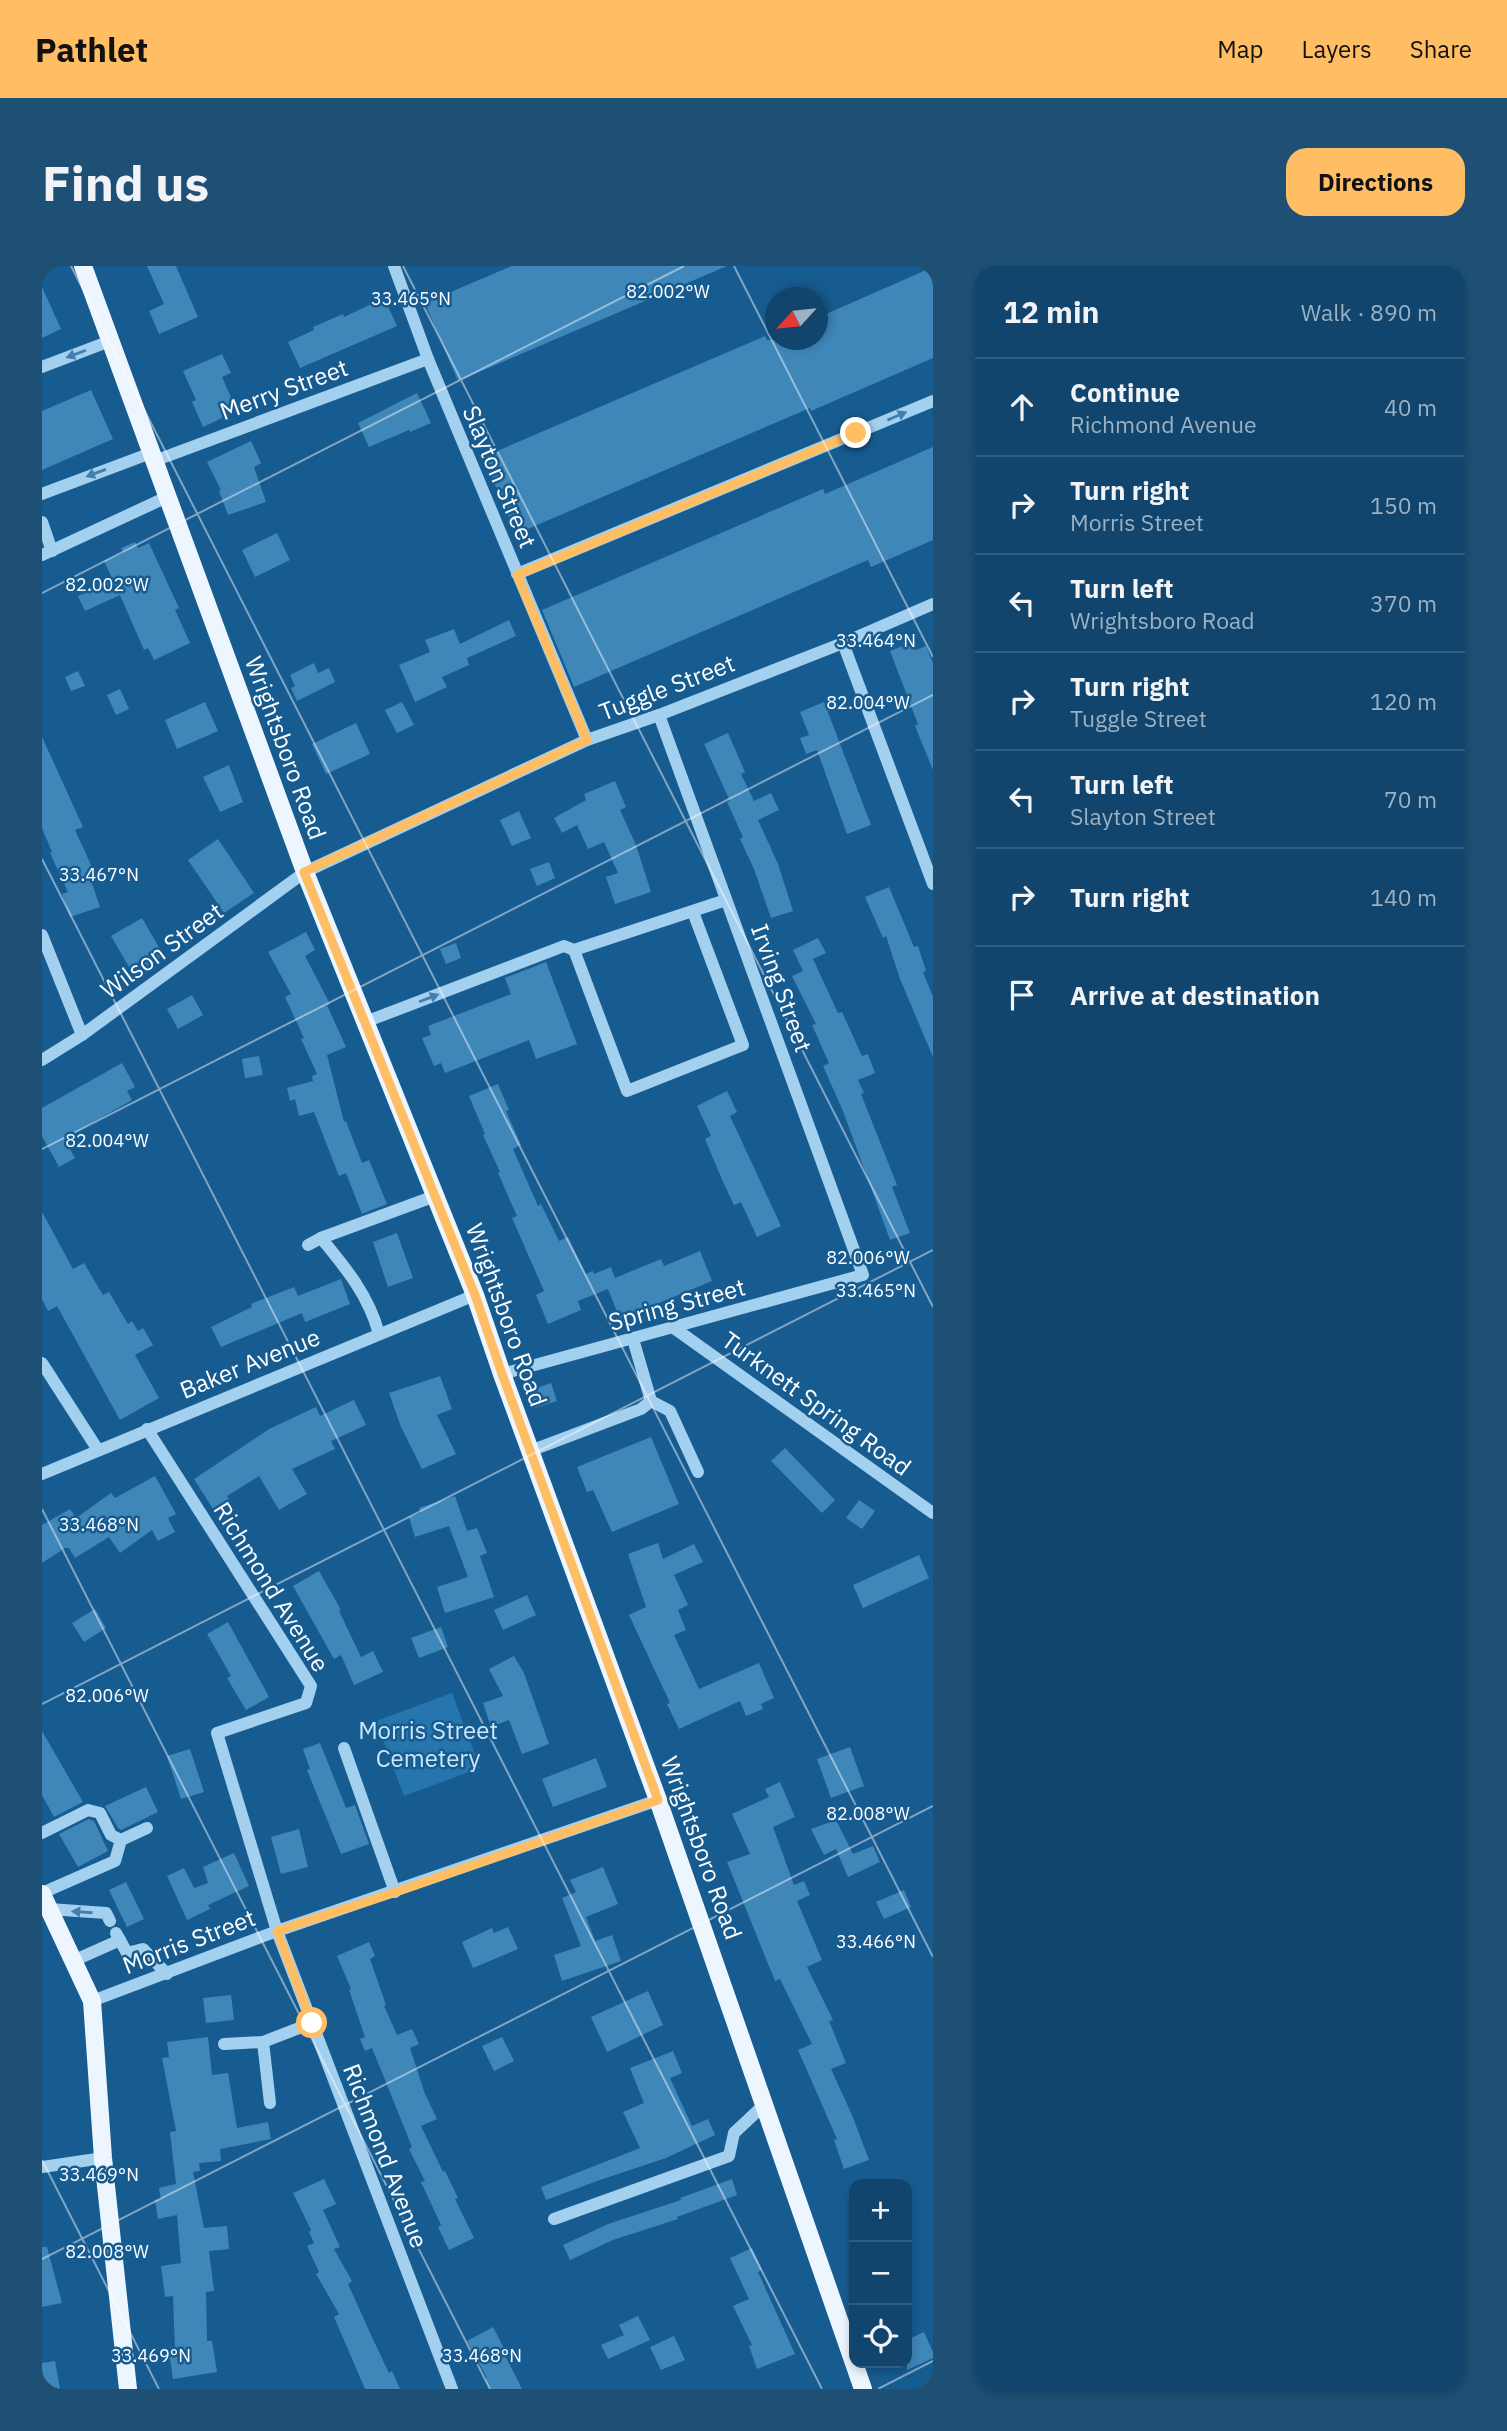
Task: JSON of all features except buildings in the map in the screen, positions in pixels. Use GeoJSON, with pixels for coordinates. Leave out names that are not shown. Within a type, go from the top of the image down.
{"type":"FeatureCollection","features":[{"type":"Feature","properties":{"kind":"main road","name":"Wrightsboro Road"},"geometry":{"type":"LineString","coordinates":[[83,266],[304,872],[475,1295],[658,1800],[863,2389]]}},
{"type":"Feature","properties":{"kind":"main road"},"geometry":{"type":"LineString","coordinates":[[44,1899],[92,2001],[103,2158],[128,2389]]}},
{"type":"Feature","properties":{"kind":"street","name":"Slayton Street"},"geometry":{"type":"LineString","coordinates":[[394,266],[428,359],[587,740]]}},
{"type":"Feature","properties":{"kind":"street"},"geometry":{"type":"LineString","coordinates":[[42,367],[110,341]]}},
{"type":"Feature","properties":{"kind":"street","name":"Merry Street"},"geometry":{"type":"LineString","coordinates":[[42,494],[428,359]]}},
{"type":"Feature","properties":{"kind":"street"},"geometry":{"type":"LineString","coordinates":[[517,575],[933,401]]}},
{"type":"Feature","properties":{"kind":"street"},"geometry":{"type":"LineString","coordinates":[[42,522],[47,553],[167,497]]}},
{"type":"Feature","properties":{"kind":"street","name":"Tuggle Street"},"geometry":{"type":"LineString","coordinates":[[304,872],[587,740],[659,715],[933,604]]}},
{"type":"Feature","properties":{"kind":"street"},"geometry":{"type":"LineString","coordinates":[[843,642],[933,884]]}},
{"type":"Feature","properties":{"kind":"street","name":"Irving Street"},"geometry":{"type":"LineString","coordinates":[[659,715],[863,1275]]}},
{"type":"Feature","properties":{"kind":"street","name":"Wilson Street"},"geometry":{"type":"LineString","coordinates":[[42,1060],[82,1035],[304,872]]}},
{"type":"Feature","properties":{"kind":"street"},"geometry":{"type":"LineString","coordinates":[[365,1022],[564,946],[574,950],[726,900]]}},
{"type":"Feature","properties":{"kind":"street"},"geometry":{"type":"LineString","coordinates":[[574,950],[627,1091],[743,1045],[693,912]]}},
{"type":"Feature","properties":{"kind":"street"},"geometry":{"type":"LineString","coordinates":[[42,934],[82,1035]]}},
{"type":"Feature","properties":{"kind":"street"},"geometry":{"type":"LineString","coordinates":[[308,1245],[435,1196]]}},
{"type":"Feature","properties":{"kind":"street"},"geometry":{"type":"LineString","coordinates":[[321,1238],[355,1279],[373,1313],[379,1334]]}},
{"type":"Feature","properties":{"kind":"street","name":"Spring Street"},"geometry":{"type":"LineString","coordinates":[[502,1374],[863,1275]]}},
{"type":"Feature","properties":{"kind":"street","name":"Baker Avenue"},"geometry":{"type":"LineString","coordinates":[[42,1474],[475,1295]]}},
{"type":"Feature","properties":{"kind":"street","name":"Turknett Spring Road"},"geometry":{"type":"LineString","coordinates":[[674,1328],[933,1513]]}},
{"type":"Feature","properties":{"kind":"street"},"geometry":{"type":"LineString","coordinates":[[633,1339],[651,1401],[670,1411],[698,1472]]}},
{"type":"Feature","properties":{"kind":"street"},"geometry":{"type":"LineString","coordinates":[[42,1363],[98,1450]]}},
{"type":"Feature","properties":{"kind":"street"},"geometry":{"type":"LineString","coordinates":[[530,1451],[641,1409],[651,1401]]}},
{"type":"Feature","properties":{"kind":"street","name":"Richmond Avenue"},"geometry":{"type":"LineString","coordinates":[[148,1429],[311,1686],[306,1703],[217,1733],[277,1931],[452,2389]]}},
{"type":"Feature","properties":{"kind":"street"},"geometry":{"type":"LineString","coordinates":[[344,1748],[396,1892]]}},
{"type":"Feature","properties":{"kind":"street","name":"Morris Street"},"geometry":{"type":"LineString","coordinates":[[92,2001],[277,1931],[658,1800]]}},
{"type":"Feature","properties":{"kind":"street"},"geometry":{"type":"LineString","coordinates":[[42,1833],[88,1810],[100,1813],[111,1835],[121,1840]]}},
{"type":"Feature","properties":{"kind":"street"},"geometry":{"type":"LineString","coordinates":[[44,1899],[115,1861],[121,1840],[147,1828]]}},
{"type":"Feature","properties":{"kind":"street"},"geometry":{"type":"LineString","coordinates":[[44,1899],[106,1913],[127,1952],[143,1950],[167,1974]]}},
{"type":"Feature","properties":{"kind":"street"},"geometry":{"type":"LineString","coordinates":[[73,1961],[116,1931]]}},
{"type":"Feature","properties":{"kind":"street"},"geometry":{"type":"LineString","coordinates":[[225,2044],[263,2042],[312,2023]]}},
{"type":"Feature","properties":{"kind":"street"},"geometry":{"type":"LineString","coordinates":[[263,2042],[270,2103]]}},
{"type":"Feature","properties":{"kind":"street"},"geometry":{"type":"LineString","coordinates":[[554,2219],[729,2156],[734,2133],[765,2104]]}},
{"type":"Feature","properties":{"kind":"street"},"geometry":{"type":"LineString","coordinates":[[42,2167],[103,2158]]}},
{"type":"Feature","properties":{"kind":"green space","name":"Morris Street Cemetery"},"geometry":{"type":"Polygon","coordinates":[[[452,1693],[480,1768],[404,1796],[376,1721],[452,1693]]]}},
{"type":"Feature","properties":{"kind":"route"},"geometry":{"type":"LineString","coordinates":[[312,2023],[277,1931],[658,1800],[475,1295],[304,872],[587,740],[517,575],[856,433]]}}]}
